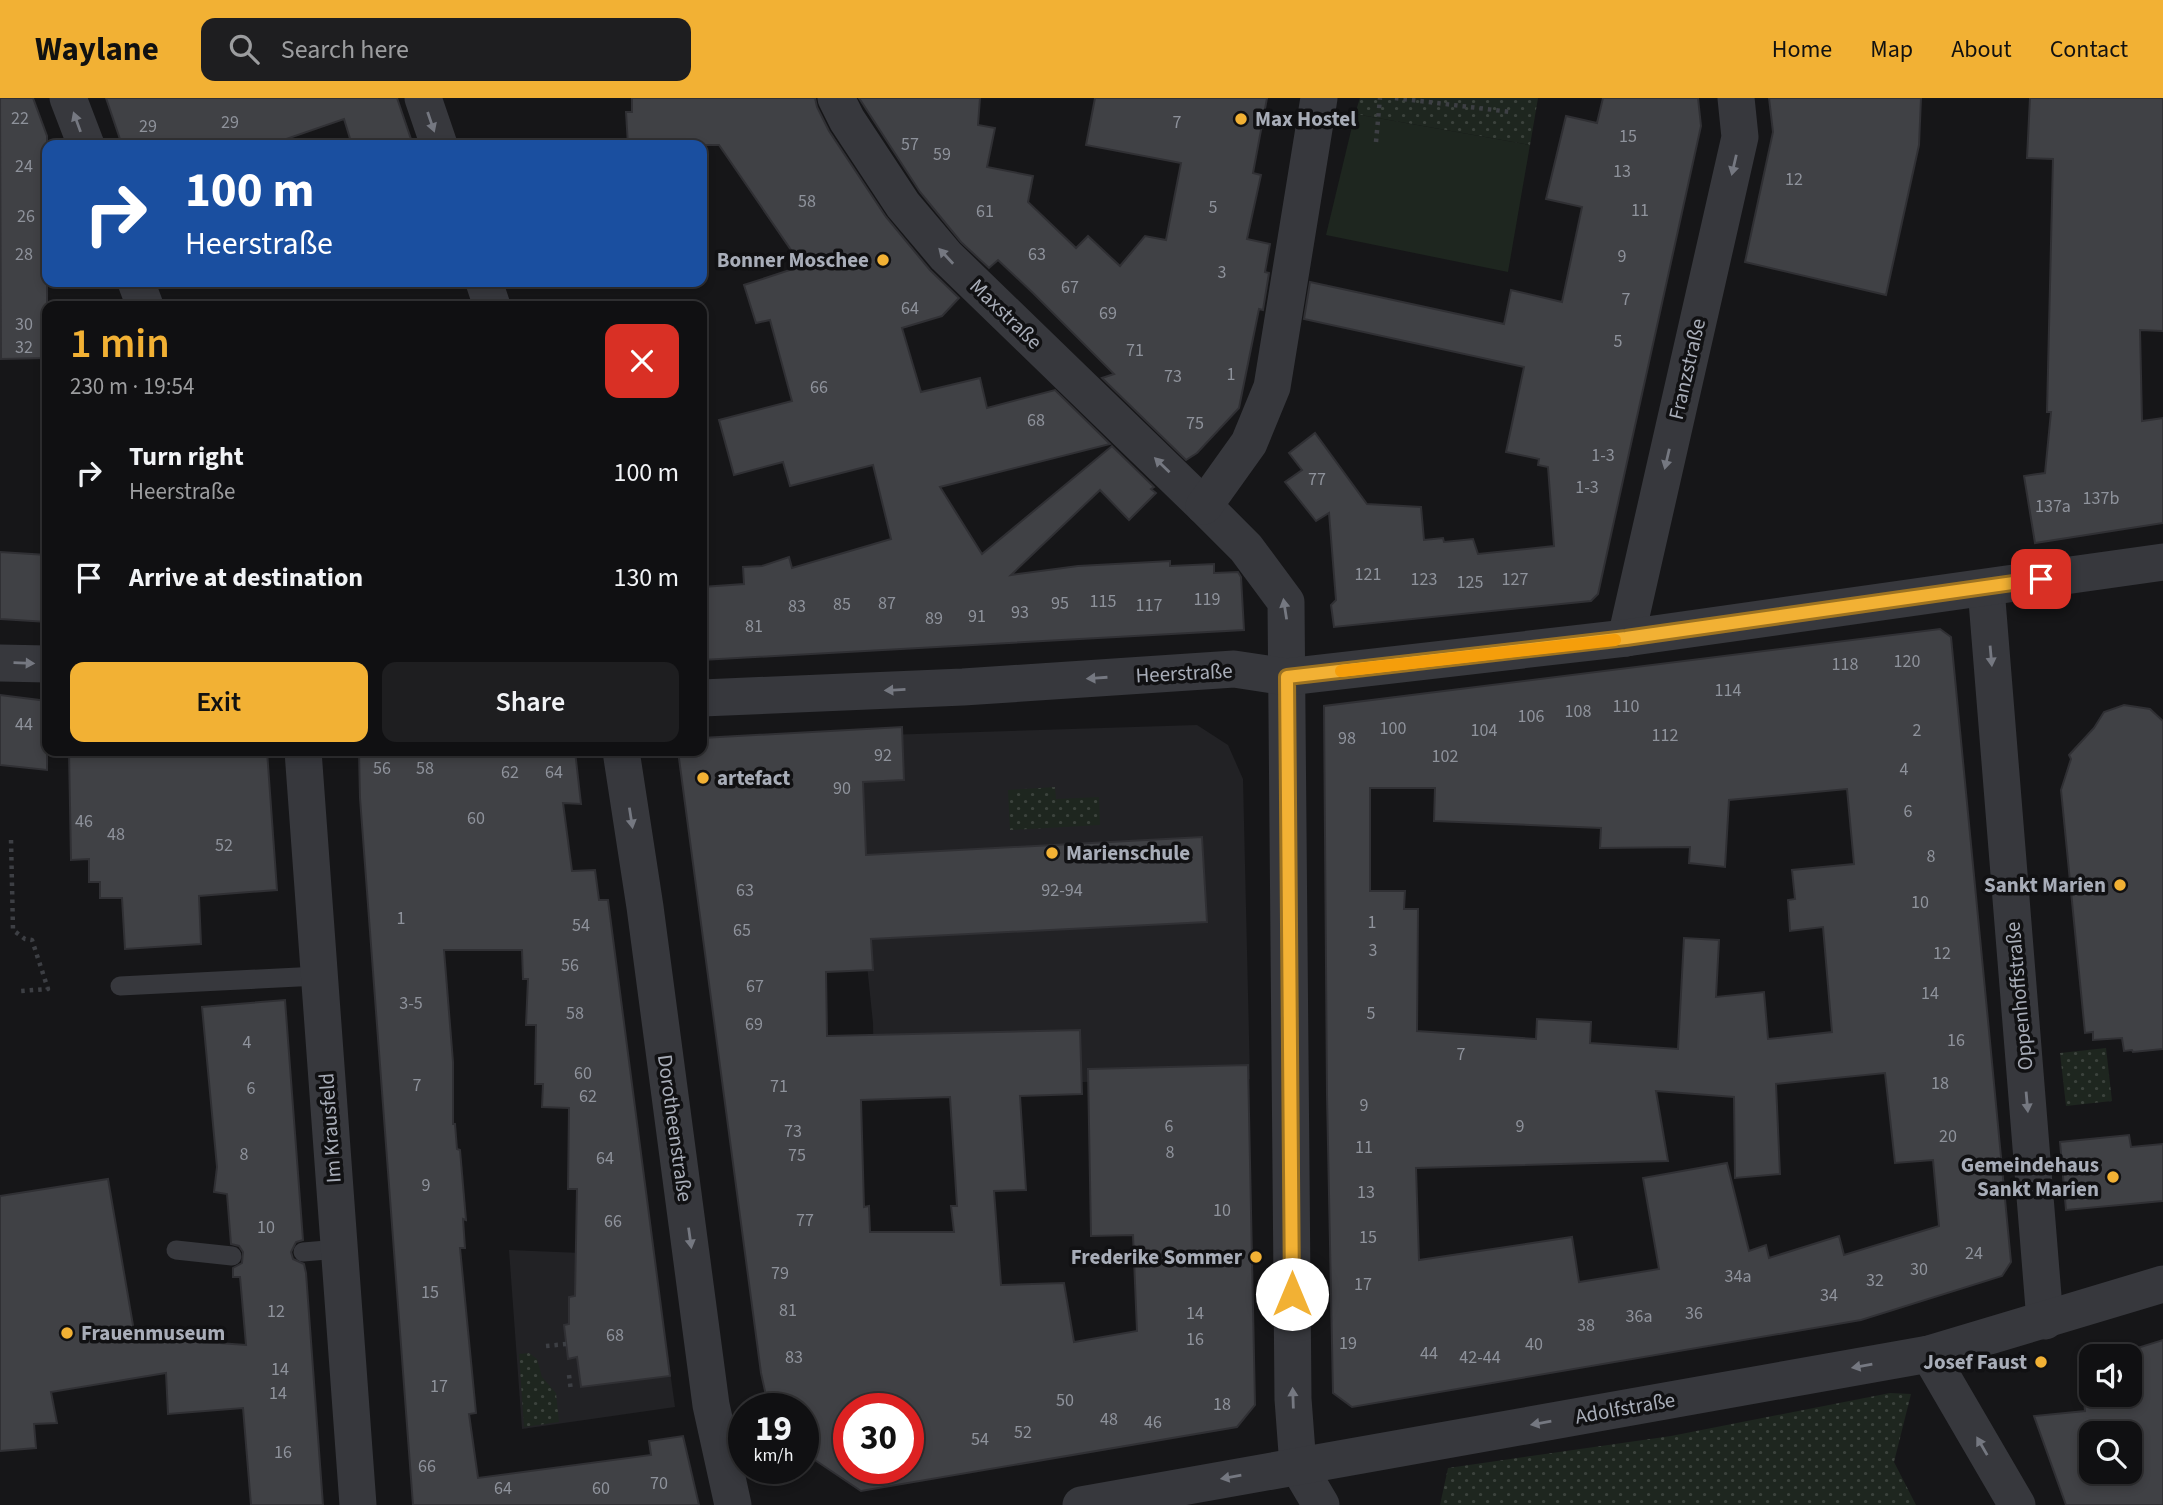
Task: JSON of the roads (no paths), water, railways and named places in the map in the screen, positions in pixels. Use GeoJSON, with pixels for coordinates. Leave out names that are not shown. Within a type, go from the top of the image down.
{"type":"FeatureCollection","features":[{"type":"Feature","properties":{"kind":"street"},"geometry":{"type":"LineString","coordinates":[[68,98],[84,140]]}},
{"type":"Feature","properties":{"kind":"street"},"geometry":{"type":"LineString","coordinates":[[423,98],[437,140]]}},
{"type":"Feature","properties":{"kind":"street","name":"Maxstraße"},"geometry":{"type":"LineString","coordinates":[[836,98],[847,120],[903,205],[946,256],[1246,548],[1286,601],[1293,1399],[1298,1466]]}},
{"type":"Feature","properties":{"kind":"street"},"geometry":{"type":"LineString","coordinates":[[1204,506],[1249,443],[1272,387],[1319,98]]}},
{"type":"Feature","properties":{"kind":"street","name":"Franzstraße"},"geometry":{"type":"LineString","coordinates":[[1626,638],[1740,137],[1735,98]]}},
{"type":"Feature","properties":{"kind":"street","name":"Heerstraße"},"geometry":{"type":"LineString","coordinates":[[707,698],[963,687],[1234,669],[1287,677],[1626,638],[2163,562]]}},
{"type":"Feature","properties":{"kind":"street","name":"Oppenhoffstraße"},"geometry":{"type":"LineString","coordinates":[[1986,587],[2045,1321]]}},
{"type":"Feature","properties":{"kind":"street"},"geometry":{"type":"LineString","coordinates":[[0,663],[42,664]]}},
{"type":"Feature","properties":{"kind":"street","name":"Im Krausfeld"},"geometry":{"type":"LineString","coordinates":[[303,756],[318,976],[321,1250],[356,1457],[358,1505]]}},
{"type":"Feature","properties":{"kind":"street","name":"Dorotheenstraße"},"geometry":{"type":"LineString","coordinates":[[622,756],[711,1405],[733,1505]]}},
{"type":"Feature","properties":{"kind":"street","name":"Adolfstraße"},"geometry":{"type":"LineString","coordinates":[[1081,1505],[1929,1354],[2163,1284]]}},
{"type":"Feature","properties":{"kind":"street"},"geometry":{"type":"LineString","coordinates":[[1929,1354],[2017,1505]]}},
{"type":"Feature","properties":{"kind":"street"},"geometry":{"type":"LineString","coordinates":[[1298,1466],[1321,1505]]}},
{"type":"Feature","properties":{"kind":"lane"},"geometry":{"type":"LineString","coordinates":[[120,986],[318,976]]}},
{"type":"Feature","properties":{"kind":"lane"},"geometry":{"type":"LineString","coordinates":[[176,1250],[232,1256]]}},
{"type":"Feature","properties":{"kind":"place","name":"Max Hostel"},"geometry":{"type":"Point","coordinates":[1241,119]}},
{"type":"Feature","properties":{"kind":"place","name":"Bonner Moschee"},"geometry":{"type":"Point","coordinates":[883,260]}},
{"type":"Feature","properties":{"kind":"place","name":"artefact"},"geometry":{"type":"Point","coordinates":[703,778]}},
{"type":"Feature","properties":{"kind":"place","name":"Marienschule"},"geometry":{"type":"Point","coordinates":[1052,853]}},
{"type":"Feature","properties":{"kind":"place","name":"Sankt Marien"},"geometry":{"type":"Point","coordinates":[2120,885]}},
{"type":"Feature","properties":{"kind":"place","name":"Gemeindehaus Sankt Marien"},"geometry":{"type":"Point","coordinates":[2113,1177]}},
{"type":"Feature","properties":{"kind":"place","name":"Frederike Sommer"},"geometry":{"type":"Point","coordinates":[1256,1257]}},
{"type":"Feature","properties":{"kind":"place","name":"Frauenmuseum"},"geometry":{"type":"Point","coordinates":[67,1333]}},
{"type":"Feature","properties":{"kind":"place","name":"Josef Faust"},"geometry":{"type":"Point","coordinates":[2041,1362]}}]}
